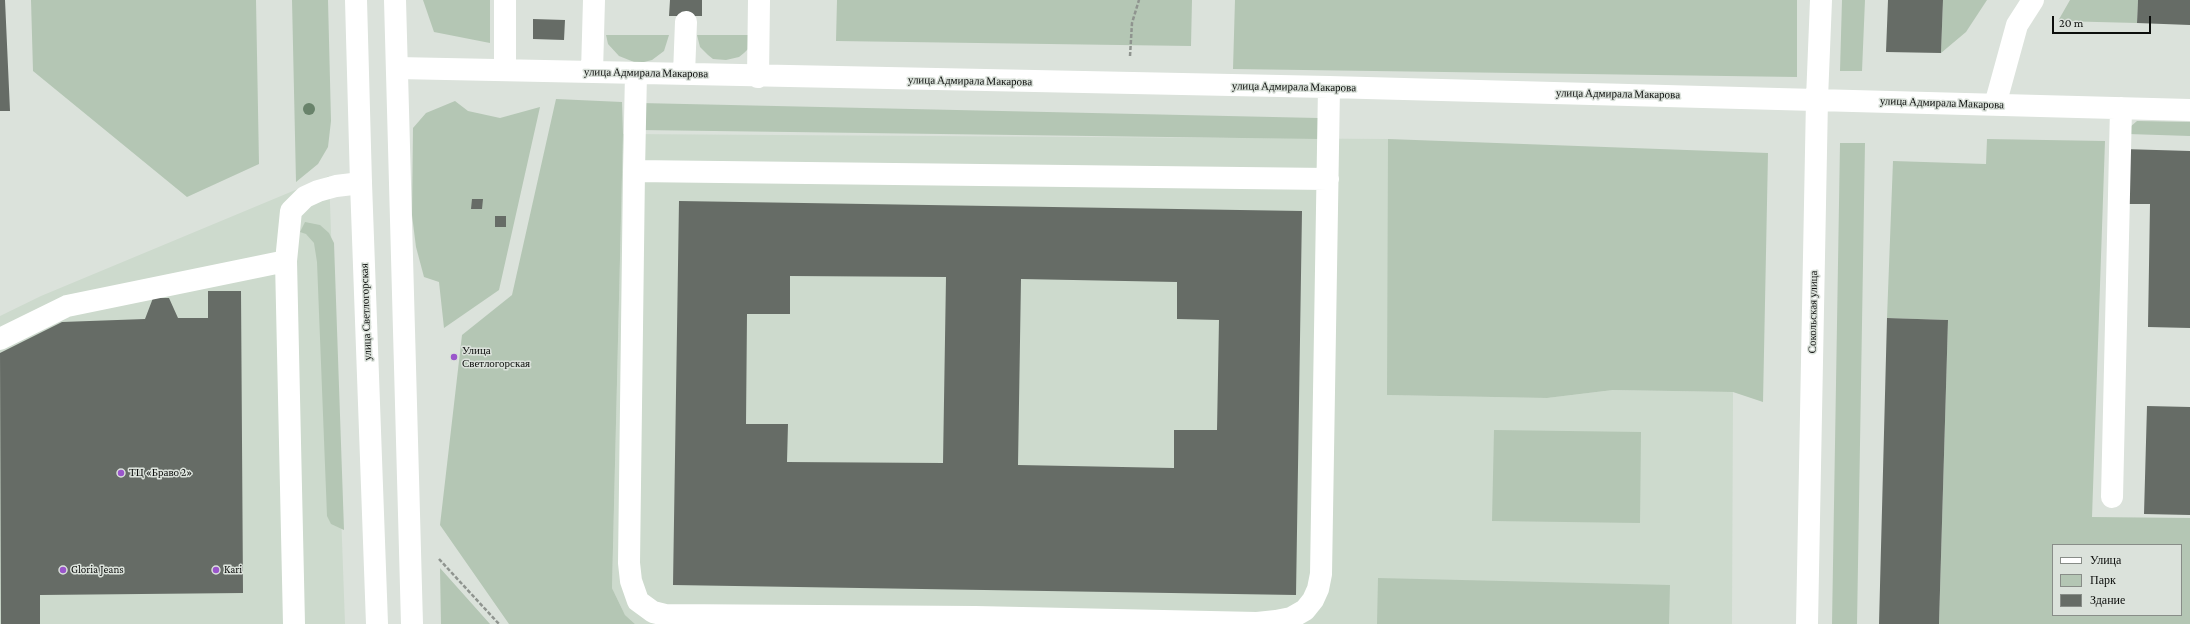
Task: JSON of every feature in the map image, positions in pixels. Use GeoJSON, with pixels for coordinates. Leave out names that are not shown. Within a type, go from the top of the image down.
{"type":"FeatureCollection","features":[{"type":"Feature","properties":{"kind":"street","name":"улица Светлогорская"},"geometry":{"type":"LineString","coordinates":[[356,0],[377,624]]}},
{"type":"Feature","properties":{"kind":"street"},"geometry":{"type":"LineString","coordinates":[[395,0],[412,624]]}},
{"type":"Feature","properties":{"kind":"street"},"geometry":{"type":"LineString","coordinates":[[505,0],[505,70]]}},
{"type":"Feature","properties":{"kind":"street"},"geometry":{"type":"LineString","coordinates":[[592,72],[594,0]]}},
{"type":"Feature","properties":{"kind":"street"},"geometry":{"type":"LineString","coordinates":[[758,77],[759,0]]}},
{"type":"Feature","properties":{"kind":"street","name":"Сокольская улица"},"geometry":{"type":"LineString","coordinates":[[1807,624],[1817,99],[1821,0]]}},
{"type":"Feature","properties":{"kind":"street"},"geometry":{"type":"LineString","coordinates":[[1995,106],[2017,25],[2033,0]]}},
{"type":"Feature","properties":{"kind":"street"},"geometry":{"type":"LineString","coordinates":[[684,74],[686,22]]}},
{"type":"Feature","properties":{"kind":"street","name":"улица Адмирала Макарова"},"geometry":{"type":"LineString","coordinates":[[397,68],[758,77],[1329,87],[1817,99],[1995,106],[2190,110]]}},
{"type":"Feature","properties":{"kind":"street"},"geometry":{"type":"LineString","coordinates":[[636,73],[629,563],[631,581],[638,601],[665,619],[983,617],[1257,623],[1291,618],[1305,610],[1313,600],[1318,589],[1321,574],[1329,87]]}},
{"type":"Feature","properties":{"kind":"street"},"geometry":{"type":"LineString","coordinates":[[2112,497],[2121,108]]}},
{"type":"Feature","properties":{"kind":"street"},"geometry":{"type":"LineString","coordinates":[[634,171],[1328,179]]}},
{"type":"Feature","properties":{"kind":"street"},"geometry":{"type":"LineString","coordinates":[[294,624],[286,261],[290,211],[304,197],[326,188],[361,183]]}},
{"type":"Feature","properties":{"kind":"street"},"geometry":{"type":"LineString","coordinates":[[0,339],[67,306],[286,261]]}},
{"type":"Feature","properties":{"kind":"path"},"geometry":{"type":"LineString","coordinates":[[1129,84],[1132,23],[1139,0]]}},
{"type":"Feature","properties":{"kind":"path"},"geometry":{"type":"LineString","coordinates":[[437,557],[499,624]]}},
{"type":"Feature","properties":{"kind":"shaded area"},"geometry":{"type":"Polygon","coordinates":[[[623,134],[1388,139],[1388,395],[1547,398],[1613,390],[1733,392],[1732,624],[635,624],[625,615],[612,588],[623,134]]]}},
{"type":"Feature","properties":{"kind":"shaded area"},"geometry":{"type":"Polygon","coordinates":[[[329,176],[345,624],[0,624],[0,316],[41,296],[329,176]]]}},
{"type":"Feature","properties":{"kind":"green space"},"geometry":{"type":"Polygon","coordinates":[[[31,0],[256,0],[259,164],[187,197],[33,71],[31,0]]]}},
{"type":"Feature","properties":{"kind":"green space"},"geometry":{"type":"Polygon","coordinates":[[[292,0],[328,0],[331,121],[328,147],[318,164],[296,182],[292,0]]]}},
{"type":"Feature","properties":{"kind":"green space"},"geometry":{"type":"Polygon","coordinates":[[[423,0],[490,0],[490,43],[434,32],[423,0]]]}},
{"type":"Feature","properties":{"kind":"green space"},"geometry":{"type":"Polygon","coordinates":[[[837,0],[1192,0],[1191,46],[836,41],[837,0]]]}},
{"type":"Feature","properties":{"kind":"green space"},"geometry":{"type":"Polygon","coordinates":[[[1235,0],[1797,0],[1797,77],[1233,69],[1235,0]]]}},
{"type":"Feature","properties":{"kind":"green space"},"geometry":{"type":"Polygon","coordinates":[[[1842,0],[1865,0],[1862,71],[1840,71],[1842,0]]]}},
{"type":"Feature","properties":{"kind":"green space"},"geometry":{"type":"Polygon","coordinates":[[[1943,0],[1987,0],[1966,32],[1941,53],[1943,0]]]}},
{"type":"Feature","properties":{"kind":"green space"},"geometry":{"type":"Polygon","coordinates":[[[2070,0],[2138,0],[2137,23],[2058,21],[2070,0]]]}},
{"type":"Feature","properties":{"kind":"green space"},"geometry":{"type":"Polygon","coordinates":[[[606,35],[669,35],[664,51],[652,60],[634,62],[619,56],[608,44],[606,35]]]}},
{"type":"Feature","properties":{"kind":"green space"},"geometry":{"type":"Polygon","coordinates":[[[697,35],[752,35],[749,48],[744,53],[739,57],[726,60],[713,59],[708,55],[700,47],[697,35]]]}},
{"type":"Feature","properties":{"kind":"green space"},"geometry":{"type":"Polygon","coordinates":[[[556,99],[622,102],[623,134],[612,588],[625,615],[635,624],[509,624],[440,525],[462,335],[512,295],[556,99]]]}},
{"type":"Feature","properties":{"kind":"green space"},"geometry":{"type":"Polygon","coordinates":[[[455,101],[468,111],[500,118],[540,107],[499,290],[444,328],[439,282],[424,277],[416,247],[412,215],[413,128],[426,113],[455,101]]]}},
{"type":"Feature","properties":{"kind":"green space"},"geometry":{"type":"Polygon","coordinates":[[[640,103],[1318,118],[1318,139],[639,130],[640,103]]]}},
{"type":"Feature","properties":{"kind":"green space"},"geometry":{"type":"Polygon","coordinates":[[[2137,121],[2190,122],[2190,136],[2128,134],[2130,127],[2137,121]]]}},
{"type":"Feature","properties":{"kind":"green space"},"geometry":{"type":"Polygon","coordinates":[[[1388,139],[1768,153],[1763,402],[1733,392],[1613,390],[1547,398],[1387,395],[1388,139]]]}},
{"type":"Feature","properties":{"kind":"green space"},"geometry":{"type":"Polygon","coordinates":[[[1987,139],[2105,141],[2092,517],[2190,518],[2190,624],[1939,624],[1948,320],[1887,318],[1893,161],[1986,164],[1987,139]]]}},
{"type":"Feature","properties":{"kind":"green space"},"geometry":{"type":"Polygon","coordinates":[[[1840,143],[1865,143],[1857,624],[1832,624],[1840,143]]]}},
{"type":"Feature","properties":{"kind":"green space"},"geometry":{"type":"Polygon","coordinates":[[[305,222],[320,225],[329,233],[334,243],[344,530],[331,524],[327,516],[317,262],[314,243],[306,234],[300,232],[305,222]]]}},
{"type":"Feature","properties":{"kind":"green space"},"geometry":{"type":"Polygon","coordinates":[[[1494,430],[1641,432],[1640,523],[1492,521],[1494,430]]]}},
{"type":"Feature","properties":{"kind":"green space"},"geometry":{"type":"Polygon","coordinates":[[[440,568],[490,624],[441,624],[440,568]]]}},
{"type":"Feature","properties":{"kind":"green space"},"geometry":{"type":"Polygon","coordinates":[[[1378,578],[1670,585],[1669,624],[1377,624],[1378,578]]]}},
{"type":"Feature","properties":{"kind":"building"},"geometry":{"type":"Polygon","coordinates":[[[0,0],[5,0],[10,111],[0,111],[0,0]]]}},
{"type":"Feature","properties":{"kind":"building"},"geometry":{"type":"Polygon","coordinates":[[[670,0],[702,0],[702,16],[669,16],[670,0]]]}},
{"type":"Feature","properties":{"kind":"building"},"geometry":{"type":"Polygon","coordinates":[[[1888,0],[1943,0],[1941,53],[1886,52],[1888,0]]]}},
{"type":"Feature","properties":{"kind":"building"},"geometry":{"type":"Polygon","coordinates":[[[2138,0],[2190,0],[2190,25],[2137,23],[2138,0]]]}},
{"type":"Feature","properties":{"kind":"building"},"geometry":{"type":"Polygon","coordinates":[[[533,19],[565,20],[564,40],[533,39],[533,19]]]}},
{"type":"Feature","properties":{"kind":"building"},"geometry":{"type":"Polygon","coordinates":[[[2123,149],[2190,151],[2190,328],[2148,327],[2150,204],[2122,204],[2123,149]]]}},
{"type":"Feature","properties":{"kind":"building"},"geometry":{"type":"Polygon","coordinates":[[[472,199],[483,199],[482,209],[471,209],[472,199]]]}},
{"type":"Feature","properties":{"kind":"building"},"geometry":{"type":"Polygon","coordinates":[[[679,201],[1302,211],[1296,595],[673,585],[679,201]],[[790,276],[790,314],[747,314],[746,424],[788,424],[787,462],[943,463],[946,277],[790,276]],[[1021,279],[1018,465],[1174,468],[1174,430],[1217,430],[1219,320],[1177,319],[1177,282],[1021,279]]]}},
{"type":"Feature","properties":{"kind":"building"},"geometry":{"type":"Polygon","coordinates":[[[495,216],[506,216],[506,227],[495,227],[495,216]]]}},
{"type":"Feature","properties":{"kind":"building","name":"ТЦ «Браво 2»"},"geometry":{"type":"Polygon","coordinates":[[[208,291],[241,291],[243,593],[40,595],[40,624],[1,624],[0,353],[62,322],[145,319],[153,298],[169,298],[178,318],[208,318],[208,291]]]}},
{"type":"Feature","properties":{"kind":"building"},"geometry":{"type":"Polygon","coordinates":[[[1887,318],[1948,320],[1939,624],[1879,624],[1887,318]]]}},
{"type":"Feature","properties":{"kind":"building"},"geometry":{"type":"Polygon","coordinates":[[[2147,406],[2190,407],[2190,515],[2144,514],[2147,406]]]}},
{"type":"Feature","properties":{"kind":"place","name":"Улица Светлогорская"},"geometry":{"type":"Point","coordinates":[454,357]}},
{"type":"Feature","properties":{"kind":"place","name":"ТЦ «Браво 2»"},"geometry":{"type":"Point","coordinates":[121,473]}},
{"type":"Feature","properties":{"kind":"place","name":"Gloria Jeans"},"geometry":{"type":"Point","coordinates":[63,570]}},
{"type":"Feature","properties":{"kind":"place","name":"Kari"},"geometry":{"type":"Point","coordinates":[216,570]}}]}
